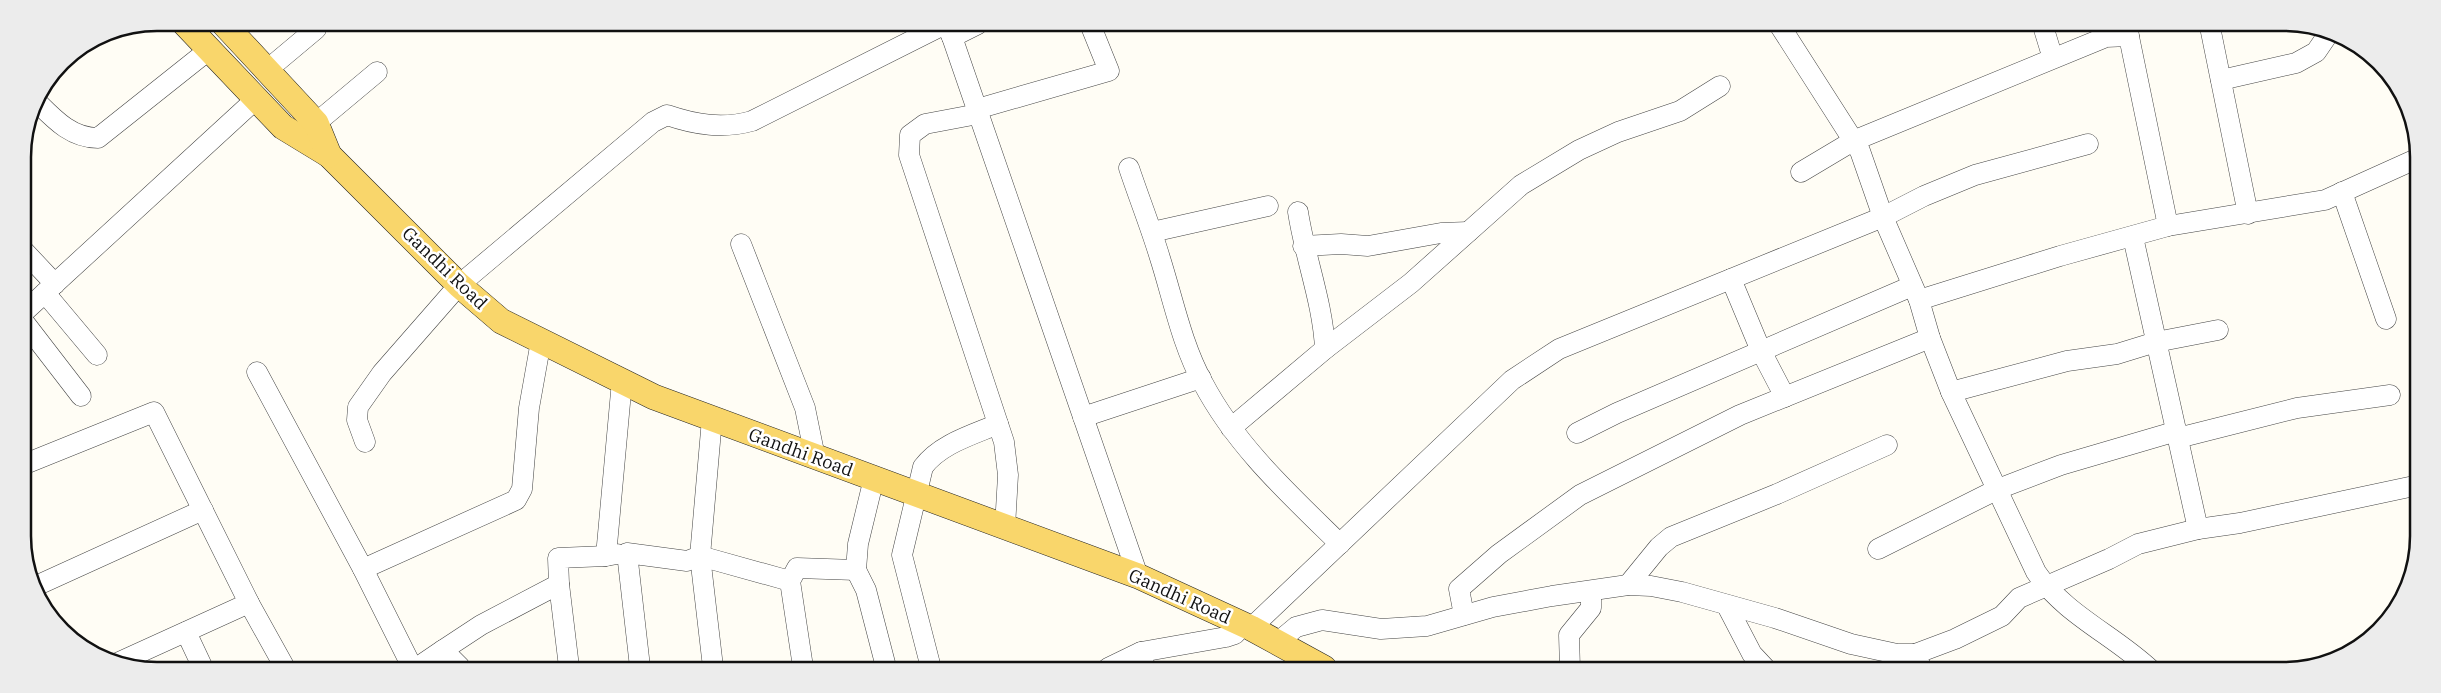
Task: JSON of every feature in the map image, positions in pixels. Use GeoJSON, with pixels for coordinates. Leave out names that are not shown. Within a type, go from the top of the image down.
{"type":"FeatureCollection","features":[{"type":"Feature","properties":{"kind":"main road","name":"Gandhi Road"},"geometry":{"type":"LineString","coordinates":[[193,31],[283,127],[329,156],[459,285],[501,321],[654,397],[1138,576],[1247,626],[1312,661]]}},
{"type":"Feature","properties":{"kind":"main road","name":"Gandhi Road"},"geometry":{"type":"LineString","coordinates":[[236,31],[267,70],[316,123],[329,156]]}},
{"type":"Feature","properties":{"kind":"street"},"geometry":{"type":"LineString","coordinates":[[267,70],[314,31]]}},
{"type":"Feature","properties":{"kind":"street"},"geometry":{"type":"LineString","coordinates":[[365,442],[357,420],[358,407],[382,373],[459,285],[653,122],[667,116],[685,122],[730,127],[752,122],[942,31]]}},
{"type":"Feature","properties":{"kind":"street"},"geometry":{"type":"LineString","coordinates":[[949,31],[1138,576]]}},
{"type":"Feature","properties":{"kind":"street"},"geometry":{"type":"LineString","coordinates":[[1005,527],[1008,475],[1004,442],[909,155],[910,135],[925,124],[977,111],[1109,71],[1093,31]]}},
{"type":"Feature","properties":{"kind":"street"},"geometry":{"type":"LineString","coordinates":[[1783,31],[1860,151],[1883,217],[1916,293],[1930,338],[1951,392],[2036,572],[2045,586],[2062,603],[2139,661]]}},
{"type":"Feature","properties":{"kind":"street"},"geometry":{"type":"LineString","coordinates":[[2045,31],[2050,48]]}},
{"type":"Feature","properties":{"kind":"street"},"geometry":{"type":"LineString","coordinates":[[1801,172],[1853,141],[2106,37],[2128,31],[2168,226]]}},
{"type":"Feature","properties":{"kind":"street"},"geometry":{"type":"LineString","coordinates":[[2211,31],[2248,214]]}},
{"type":"Feature","properties":{"kind":"street"},"geometry":{"type":"LineString","coordinates":[[2221,80],[2296,63],[2316,52],[2325,39]]}},
{"type":"Feature","properties":{"kind":"street"},"geometry":{"type":"LineString","coordinates":[[42,107],[56,121],[74,133],[85,138],[98,138],[210,49]]}},
{"type":"Feature","properties":{"kind":"street"},"geometry":{"type":"LineString","coordinates":[[316,123],[377,72]]}},
{"type":"Feature","properties":{"kind":"street"},"geometry":{"type":"LineString","coordinates":[[1231,428],[1325,349],[1410,283],[1521,185],[1579,150],[1618,132],[1680,111],[1720,86]]}},
{"type":"Feature","properties":{"kind":"street"},"geometry":{"type":"LineString","coordinates":[[32,305],[256,99]]}},
{"type":"Feature","properties":{"kind":"street"},"geometry":{"type":"LineString","coordinates":[[1143,660],[1226,637],[1235,634],[1247,626],[1340,544],[1512,380],[1560,350],[1883,217],[1924,196],[1975,175],[2088,144]]}},
{"type":"Feature","properties":{"kind":"street"},"geometry":{"type":"LineString","coordinates":[[1577,433],[1617,413],[1761,351],[1916,293],[2133,237],[2168,226],[2325,200],[2410,162]]}},
{"type":"Feature","properties":{"kind":"street"},"geometry":{"type":"LineString","coordinates":[[1129,168],[1152,232],[1175,312],[1200,378],[1231,428],[1280,485],[1340,544]]}},
{"type":"Feature","properties":{"kind":"street"},"geometry":{"type":"LineString","coordinates":[[2342,192],[2386,319]]}},
{"type":"Feature","properties":{"kind":"street"},"geometry":{"type":"LineString","coordinates":[[1152,232],[1268,206]]}},
{"type":"Feature","properties":{"kind":"street"},"geometry":{"type":"LineString","coordinates":[[1298,212],[1303,246],[1324,323],[1325,349]]}},
{"type":"Feature","properties":{"kind":"street"},"geometry":{"type":"LineString","coordinates":[[1303,246],[1341,244],[1368,246],[1441,233],[1468,232]]}},
{"type":"Feature","properties":{"kind":"street"},"geometry":{"type":"LineString","coordinates":[[2133,237],[2198,529]]}},
{"type":"Feature","properties":{"kind":"street"},"geometry":{"type":"LineString","coordinates":[[741,244],[805,408],[815,457]]}},
{"type":"Feature","properties":{"kind":"street"},"geometry":{"type":"LineString","coordinates":[[32,263],[97,355]]}},
{"type":"Feature","properties":{"kind":"street"},"geometry":{"type":"LineString","coordinates":[[1731,279],[1761,351],[1785,397]]}},
{"type":"Feature","properties":{"kind":"street"},"geometry":{"type":"LineString","coordinates":[[1951,392],[2067,361],[2117,354],[2156,342],[2218,330]]}},
{"type":"Feature","properties":{"kind":"street"},"geometry":{"type":"LineString","coordinates":[[32,332],[81,396]]}},
{"type":"Feature","properties":{"kind":"street"},"geometry":{"type":"LineString","coordinates":[[1464,615],[1459,589],[1499,554],[1580,494],[1740,415],[1930,338]]}},
{"type":"Feature","properties":{"kind":"street"},"geometry":{"type":"LineString","coordinates":[[363,569],[516,500],[522,489],[529,408],[541,341]]}},
{"type":"Feature","properties":{"kind":"street"},"geometry":{"type":"LineString","coordinates":[[257,372],[363,569],[410,662]]}},
{"type":"Feature","properties":{"kind":"street"},"geometry":{"type":"LineString","coordinates":[[1083,417],[1200,378]]}},
{"type":"Feature","properties":{"kind":"street"},"geometry":{"type":"LineString","coordinates":[[606,556],[622,382]]}},
{"type":"Feature","properties":{"kind":"street"},"geometry":{"type":"LineString","coordinates":[[1878,548],[1998,489],[2061,465],[2177,435],[2297,408],[2390,395]]}},
{"type":"Feature","properties":{"kind":"street"},"geometry":{"type":"LineString","coordinates":[[31,461],[154,412],[249,604],[282,662]]}},
{"type":"Feature","properties":{"kind":"street"},"geometry":{"type":"LineString","coordinates":[[712,419],[700,556],[712,662]]}},
{"type":"Feature","properties":{"kind":"street"},"geometry":{"type":"LineString","coordinates":[[929,662],[902,555],[923,467],[931,456],[956,442],[998,424]]}},
{"type":"Feature","properties":{"kind":"street"},"geometry":{"type":"LineString","coordinates":[[1628,586],[1659,547],[1672,537],[1777,494],[1887,445]]}},
{"type":"Feature","properties":{"kind":"street"},"geometry":{"type":"LineString","coordinates":[[874,478],[858,544],[856,570],[866,590],[884,662]]}},
{"type":"Feature","properties":{"kind":"street"},"geometry":{"type":"LineString","coordinates":[[1919,661],[1955,639],[2002,616],[2019,598],[2109,559],[2138,544],[2198,529],[2410,487]]}},
{"type":"Feature","properties":{"kind":"street"},"geometry":{"type":"LineString","coordinates":[[41,584],[203,510]]}},
{"type":"Feature","properties":{"kind":"street"},"geometry":{"type":"LineString","coordinates":[[627,553],[639,662]]}},
{"type":"Feature","properties":{"kind":"street"},"geometry":{"type":"LineString","coordinates":[[568,662],[558,584],[558,558],[627,553],[686,561],[700,556],[790,581]]}},
{"type":"Feature","properties":{"kind":"street"},"geometry":{"type":"LineString","coordinates":[[802,662],[790,581],[797,568],[856,570]]}},
{"type":"Feature","properties":{"kind":"street"},"geometry":{"type":"LineString","coordinates":[[424,662],[481,625],[558,584]]}},
{"type":"Feature","properties":{"kind":"street"},"geometry":{"type":"LineString","coordinates":[[1278,642],[1296,627],[1322,620],[1381,629],[1427,626],[1493,606],[1628,586],[1652,586],[1682,592],[1783,621],[1851,644],[1897,654],[1916,661]]}},
{"type":"Feature","properties":{"kind":"street"},"geometry":{"type":"LineString","coordinates":[[1570,661],[1569,634],[1591,608],[1591,591]]}},
{"type":"Feature","properties":{"kind":"street"},"geometry":{"type":"LineString","coordinates":[[128,658],[249,604]]}},
{"type":"Feature","properties":{"kind":"street"},"geometry":{"type":"LineString","coordinates":[[1727,606],[1752,654],[1759,661]]}},
{"type":"Feature","properties":{"kind":"street"},"geometry":{"type":"LineString","coordinates":[[186,632],[200,662]]}},
{"type":"Feature","properties":{"kind":"street"},"geometry":{"type":"LineString","coordinates":[[443,650],[455,662]]}}]}
